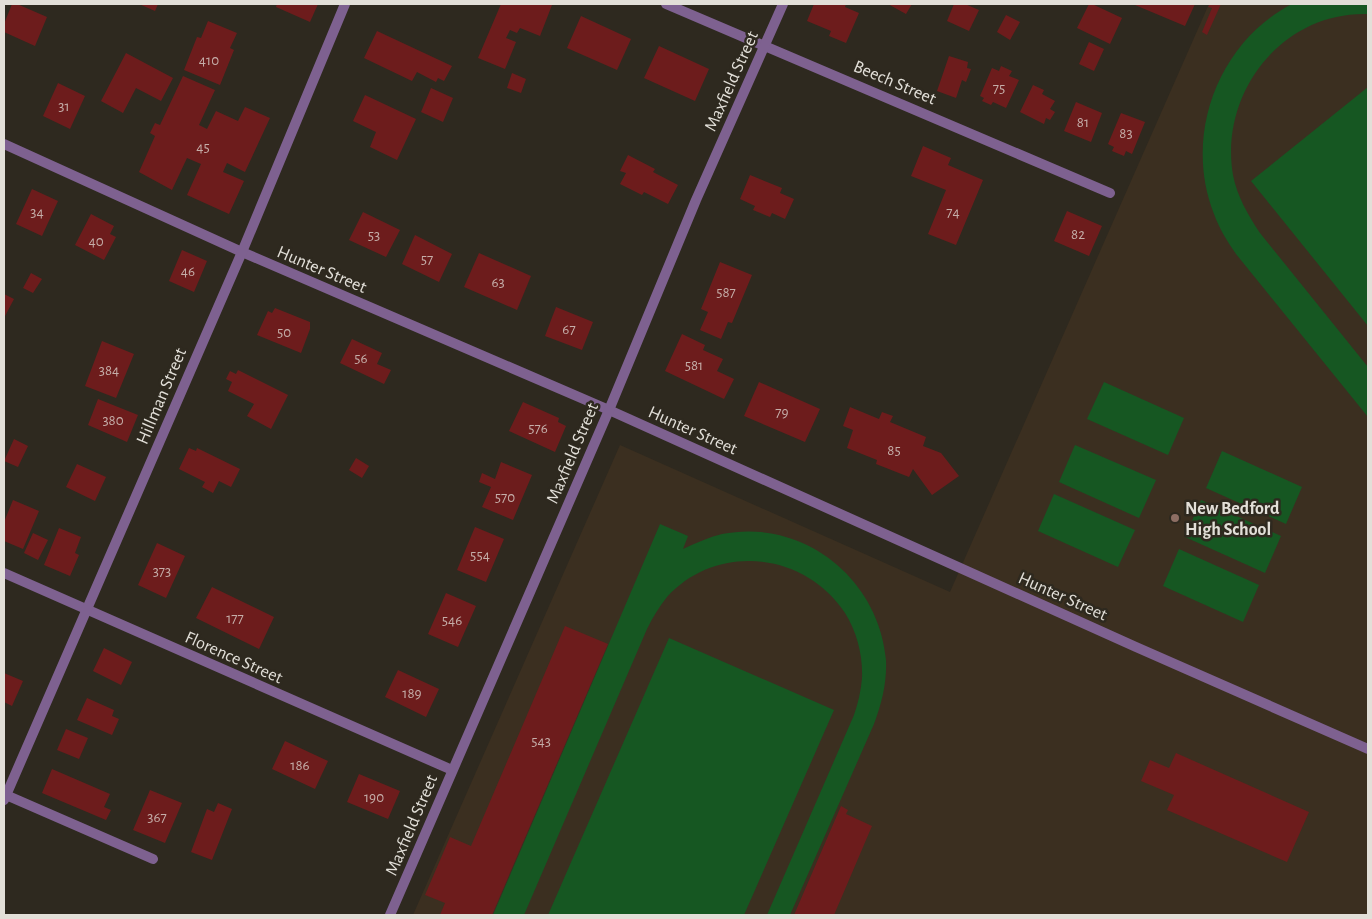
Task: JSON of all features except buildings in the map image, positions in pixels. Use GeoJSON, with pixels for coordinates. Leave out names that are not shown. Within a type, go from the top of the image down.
{"type":"FeatureCollection","features":[{"type":"Feature","properties":{"kind":"street","name":"Hillman Street"},"geometry":{"type":"LineString","coordinates":[[5,798],[242,252],[345,4]]}},
{"type":"Feature","properties":{"kind":"street","name":"Beech Street"},"geometry":{"type":"LineString","coordinates":[[666,4],[1110,193]]}},
{"type":"Feature","properties":{"kind":"street","name":"Maxfield Street"},"geometry":{"type":"LineString","coordinates":[[390,915],[609,410],[696,200],[783,4]]}},
{"type":"Feature","properties":{"kind":"street","name":"Hunter Street"},"geometry":{"type":"LineString","coordinates":[[4,144],[242,252],[609,410],[1368,749]]}},
{"type":"Feature","properties":{"kind":"street","name":"Florence Street"},"geometry":{"type":"LineString","coordinates":[[4,573],[452,770]]}},
{"type":"Feature","properties":{"kind":"street"},"geometry":{"type":"LineString","coordinates":[[5,798],[153,859]]}},
{"type":"Feature","properties":{"kind":"shaded area","name":"New Bedford High School"},"geometry":{"type":"Polygon","coordinates":[[[1209,4],[1368,4],[1368,915],[413,915],[620,445],[950,592],[1209,4]]]}},
{"type":"Feature","properties":{"kind":"green space"},"geometry":{"type":"Polygon","coordinates":[[[1292,4],[1368,4],[1368,14],[1337,17],[1309,26],[1284,42],[1263,62],[1247,87],[1236,114],[1231,144],[1233,175],[1237,190],[1260,233],[1368,367],[1368,417],[1236,254],[1216,219],[1205,184],[1203,154],[1206,123],[1214,94],[1227,67],[1244,42],[1266,21],[1292,4]]]}},
{"type":"Feature","properties":{"kind":"green space"},"geometry":{"type":"Polygon","coordinates":[[[1368,87],[1368,326],[1251,181],[1368,87]]]}},
{"type":"Feature","properties":{"kind":"green space"},"geometry":{"type":"Polygon","coordinates":[[[1104,382],[1184,418],[1168,455],[1087,419],[1104,382]]]}},
{"type":"Feature","properties":{"kind":"green space"},"geometry":{"type":"Polygon","coordinates":[[[1075,445],[1156,480],[1139,518],[1059,482],[1075,445]]]}},
{"type":"Feature","properties":{"kind":"green space"},"geometry":{"type":"Polygon","coordinates":[[[1222,451],[1302,487],[1286,524],[1206,488],[1222,451]]]}},
{"type":"Feature","properties":{"kind":"green space"},"geometry":{"type":"Polygon","coordinates":[[[1054,494],[1135,530],[1118,567],[1038,531],[1054,494]]]}},
{"type":"Feature","properties":{"kind":"green space"},"geometry":{"type":"Polygon","coordinates":[[[1201,500],[1281,536],[1265,573],[1185,537],[1201,500]]]}},
{"type":"Feature","properties":{"kind":"green space"},"geometry":{"type":"Polygon","coordinates":[[[660,524],[688,536],[683,549],[707,538],[722,534],[752,531],[781,536],[808,545],[832,561],[853,580],[869,604],[880,631],[886,660],[886,676],[882,700],[874,724],[790,915],[767,915],[854,715],[862,683],[860,653],[856,636],[845,613],[828,593],[807,577],[784,567],[760,562],[735,562],[710,568],[687,579],[667,597],[647,629],[524,915],[493,915],[660,524]]]}},
{"type":"Feature","properties":{"kind":"green space"},"geometry":{"type":"Polygon","coordinates":[[[1179,549],[1259,585],[1243,622],[1163,586],[1179,549]]]}},
{"type":"Feature","properties":{"kind":"green space"},"geometry":{"type":"Polygon","coordinates":[[[669,638],[834,710],[744,915],[548,915],[669,638]]]}},
{"type":"Feature","properties":{"kind":"place","name":"New Bedford High School"},"geometry":{"type":"Point","coordinates":[1175,518]}}]}
